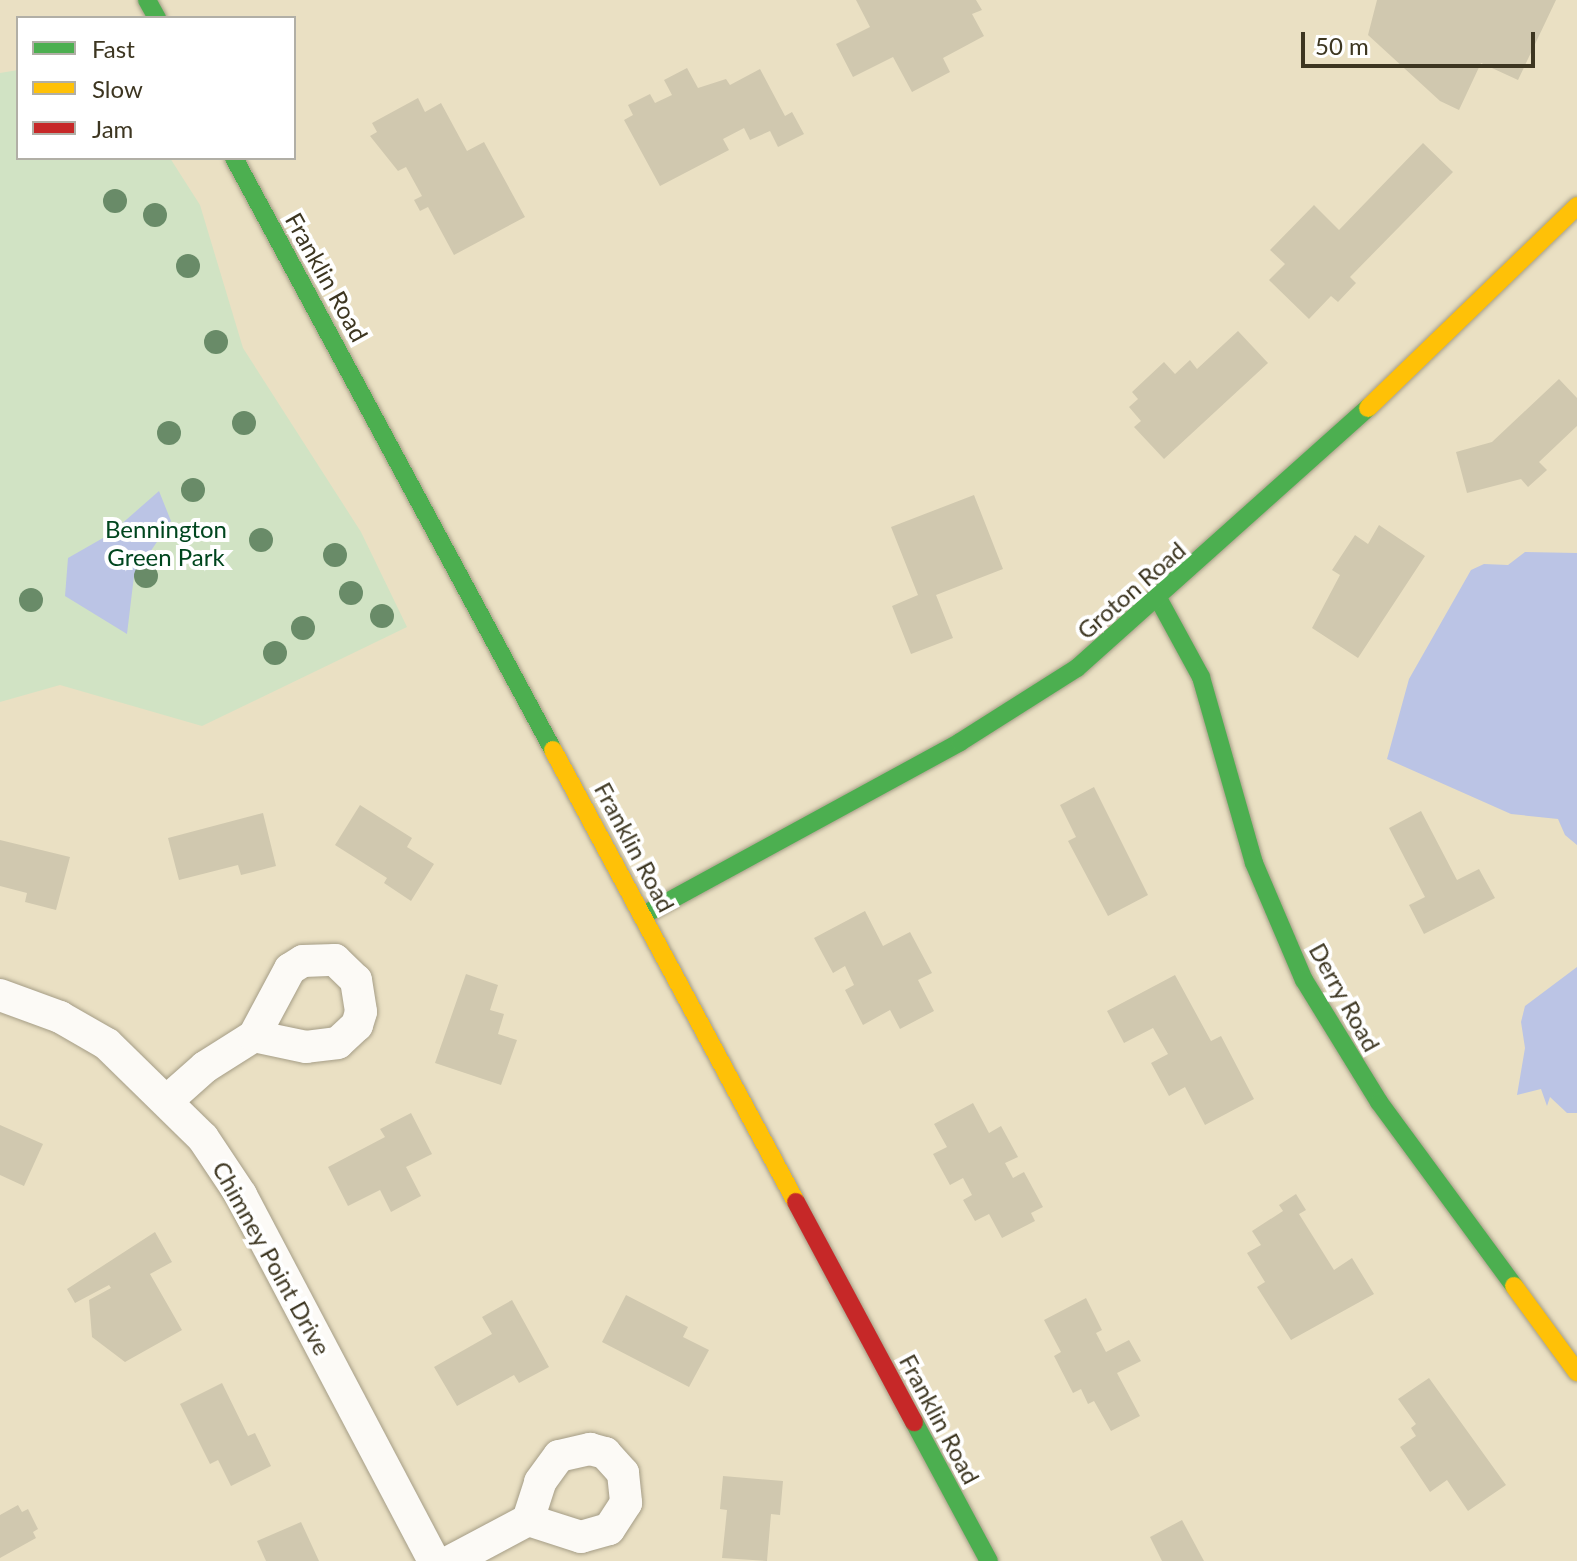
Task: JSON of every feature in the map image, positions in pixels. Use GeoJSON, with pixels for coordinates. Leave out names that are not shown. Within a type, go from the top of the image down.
{"type":"FeatureCollection","features":[{"type":"Feature","properties":{"kind":"street","name":"Franklin Road"},"geometry":{"type":"LineString","coordinates":[[235,160],[645,914],[989,1561]]}},
{"type":"Feature","properties":{"kind":"street","name":"Groton Road"},"geometry":{"type":"LineString","coordinates":[[645,914],[995,722],[1077,668],[1159,600],[1383,396],[1577,206]]}},
{"type":"Feature","properties":{"kind":"street","name":"Derry Road"},"geometry":{"type":"LineString","coordinates":[[1159,600],[1201,677],[1254,863],[1304,980],[1379,1102],[1577,1372]]}},
{"type":"Feature","properties":{"kind":"street","name":"Chimney Point Drive"},"geometry":{"type":"LineString","coordinates":[[0,995],[60,1017],[107,1044],[169,1099],[203,1138],[241,1195],[434,1561]]}},
{"type":"Feature","properties":{"kind":"street"},"geometry":{"type":"LineString","coordinates":[[169,1099],[205,1067],[254,1036]]}},
{"type":"Feature","properties":{"kind":"street"},"geometry":{"type":"LineString","coordinates":[[451,1561],[528,1520]]}},
{"type":"Feature","properties":{"kind":"green space","name":"Bennington Green Park"},"geometry":{"type":"Polygon","coordinates":[[[16,70],[16,160],[171,160],[200,205],[243,348],[361,532],[407,627],[202,726],[60,685],[0,702],[0,73],[16,70]]]}},
{"type":"Feature","properties":{"kind":"water"},"geometry":{"type":"Polygon","coordinates":[[[159,491],[171,521],[134,576],[127,634],[65,596],[68,558],[110,534],[159,491]]]}},
{"type":"Feature","properties":{"kind":"water"},"geometry":{"type":"Polygon","coordinates":[[[1525,552],[1577,553],[1577,845],[1565,835],[1558,819],[1511,814],[1387,759],[1409,679],[1471,570],[1484,564],[1508,565],[1525,552]]]}},
{"type":"Feature","properties":{"kind":"water"},"geometry":{"type":"Polygon","coordinates":[[[1577,967],[1577,1113],[1567,1113],[1550,1097],[1547,1106],[1541,1089],[1517,1095],[1525,1048],[1521,1022],[1525,1006],[1577,967]]]}},
{"type":"Feature","properties":{"kind":"building"},"geometry":{"type":"Polygon","coordinates":[[[856,0],[976,0],[982,10],[972,14],[984,36],[943,58],[950,72],[912,92],[893,57],[853,77],[836,44],[870,27],[856,0]]]}},
{"type":"Feature","properties":{"kind":"building"},"geometry":{"type":"Polygon","coordinates":[[[1377,0],[1556,0],[1518,80],[1481,63],[1459,110],[1440,101],[1368,35],[1377,0]]]}},
{"type":"Feature","properties":{"kind":"building"},"geometry":{"type":"Polygon","coordinates":[[[687,68],[698,88],[726,79],[730,85],[760,69],[785,116],[792,112],[804,134],[778,147],[770,131],[750,140],[744,128],[723,139],[729,150],[660,186],[624,120],[633,115],[628,105],[650,94],[655,103],[672,95],[664,80],[687,68]]]}},
{"type":"Feature","properties":{"kind":"building"},"geometry":{"type":"Polygon","coordinates":[[[418,98],[425,112],[441,103],[467,151],[484,142],[525,217],[454,255],[428,207],[420,211],[414,200],[422,196],[406,167],[398,171],[370,136],[377,132],[372,123],[418,98]]]}},
{"type":"Feature","properties":{"kind":"building"},"geometry":{"type":"Polygon","coordinates":[[[1423,143],[1453,172],[1350,277],[1356,283],[1338,302],[1331,296],[1309,319],[1269,280],[1285,264],[1270,250],[1314,205],[1339,230],[1423,143]]]}},
{"type":"Feature","properties":{"kind":"building"},"geometry":{"type":"Polygon","coordinates":[[[1238,331],[1268,363],[1164,459],[1134,427],[1141,421],[1129,407],[1138,399],[1132,392],[1164,362],[1175,374],[1190,360],[1197,369],[1238,331]]]}},
{"type":"Feature","properties":{"kind":"building"},"geometry":{"type":"Polygon","coordinates":[[[1559,379],[1577,398],[1577,426],[1539,462],[1547,470],[1528,487],[1521,479],[1467,493],[1456,452],[1492,442],[1559,379]]]}},
{"type":"Feature","properties":{"kind":"building"},"geometry":{"type":"Polygon","coordinates":[[[974,495],[1003,569],[936,595],[953,638],[911,654],[892,606],[918,595],[891,527],[974,495]]]}},
{"type":"Feature","properties":{"kind":"building"},"geometry":{"type":"Polygon","coordinates":[[[1379,525],[1425,556],[1358,658],[1312,628],[1340,575],[1332,570],[1355,535],[1368,544],[1379,525]]]}},
{"type":"Feature","properties":{"kind":"building"},"geometry":{"type":"Polygon","coordinates":[[[1094,787],[1148,895],[1108,916],[1068,841],[1076,837],[1060,805],[1094,787]]]}},
{"type":"Feature","properties":{"kind":"building"},"geometry":{"type":"Polygon","coordinates":[[[360,805],[412,838],[407,847],[434,864],[411,901],[384,883],[387,878],[335,845],[360,805]]]}},
{"type":"Feature","properties":{"kind":"building"},"geometry":{"type":"Polygon","coordinates":[[[1421,811],[1457,880],[1479,869],[1495,898],[1424,934],[1409,905],[1425,897],[1389,828],[1421,811]]]}},
{"type":"Feature","properties":{"kind":"building"},"geometry":{"type":"Polygon","coordinates":[[[263,813],[276,866],[241,875],[238,865],[179,880],[168,838],[263,813]]]}},
{"type":"Feature","properties":{"kind":"building"},"geometry":{"type":"Polygon","coordinates":[[[0,840],[70,857],[56,910],[25,902],[27,893],[0,886],[0,840]]]}},
{"type":"Feature","properties":{"kind":"building"},"geometry":{"type":"Polygon","coordinates":[[[865,911],[883,946],[910,932],[932,973],[918,980],[934,1011],[900,1029],[890,1010],[863,1025],[845,990],[854,985],[845,966],[833,973],[814,938],[865,911]]]}},
{"type":"Feature","properties":{"kind":"building"},"geometry":{"type":"Polygon","coordinates":[[[466,974],[498,985],[490,1010],[504,1014],[498,1034],[517,1040],[501,1085],[435,1063],[466,974]]]}},
{"type":"Feature","properties":{"kind":"building"},"geometry":{"type":"Polygon","coordinates":[[[1175,975],[1211,1041],[1221,1036],[1254,1099],[1205,1125],[1185,1087],[1169,1096],[1151,1063],[1168,1054],[1153,1028],[1124,1043],[1107,1011],[1175,975]]]}},
{"type":"Feature","properties":{"kind":"building"},"geometry":{"type":"Polygon","coordinates":[[[973,1103],[989,1133],[1001,1126],[1018,1157],[1005,1163],[1013,1178],[1024,1172],[1043,1207],[1031,1213],[1035,1221],[1002,1238],[989,1214],[975,1221],[963,1200],[972,1195],[963,1178],[950,1185],[933,1154],[947,1147],[934,1124],[973,1103]]]}},
{"type":"Feature","properties":{"kind":"building"},"geometry":{"type":"Polygon","coordinates":[[[411,1113],[432,1154],[406,1167],[421,1196],[391,1212],[380,1190],[348,1206],[328,1167],[385,1137],[380,1129],[411,1113]]]}},
{"type":"Feature","properties":{"kind":"building"},"geometry":{"type":"Polygon","coordinates":[[[0,1125],[43,1144],[24,1186],[0,1175],[0,1125]]]}},
{"type":"Feature","properties":{"kind":"building"},"geometry":{"type":"Polygon","coordinates":[[[1296,1194],[1306,1210],[1299,1214],[1334,1270],[1352,1258],[1374,1294],[1291,1340],[1257,1287],[1265,1282],[1247,1253],[1261,1245],[1252,1231],[1283,1211],[1279,1205],[1296,1194]]]}},
{"type":"Feature","properties":{"kind":"building"},"geometry":{"type":"Polygon","coordinates":[[[155,1232],[172,1262],[150,1274],[182,1330],[125,1362],[92,1337],[89,1300],[111,1288],[109,1285],[75,1303],[67,1289],[155,1232]]]}},
{"type":"Feature","properties":{"kind":"building"},"geometry":{"type":"Polygon","coordinates":[[[626,1295],[688,1327],[683,1337],[709,1350],[689,1387],[602,1342],[626,1295]]]}},
{"type":"Feature","properties":{"kind":"building"},"geometry":{"type":"Polygon","coordinates":[[[1086,1298],[1102,1330],[1096,1333],[1106,1352],[1129,1340],[1141,1361],[1117,1373],[1140,1416],[1111,1431],[1094,1401],[1088,1404],[1081,1389],[1073,1393],[1054,1356],[1061,1352],[1044,1320],[1086,1298]]]}},
{"type":"Feature","properties":{"kind":"building"},"geometry":{"type":"Polygon","coordinates":[[[512,1300],[549,1367],[519,1383],[514,1375],[457,1406],[434,1367],[492,1334],[482,1317],[512,1300]]]}},
{"type":"Feature","properties":{"kind":"building"},"geometry":{"type":"Polygon","coordinates":[[[1429,1378],[1506,1485],[1468,1511],[1447,1480],[1430,1492],[1400,1447],[1416,1436],[1411,1428],[1416,1424],[1398,1399],[1429,1378]]]}},
{"type":"Feature","properties":{"kind":"building"},"geometry":{"type":"Polygon","coordinates":[[[222,1383],[248,1436],[255,1433],[271,1466],[231,1486],[218,1460],[210,1464],[180,1404],[222,1383]]]}},
{"type":"Feature","properties":{"kind":"building"},"geometry":{"type":"Polygon","coordinates":[[[723,1476],[783,1481],[780,1515],[771,1514],[767,1561],[722,1558],[727,1510],[720,1509],[723,1476]]]}},
{"type":"Feature","properties":{"kind":"building"},"geometry":{"type":"Polygon","coordinates":[[[18,1505],[22,1512],[28,1509],[38,1529],[33,1532],[36,1538],[0,1558],[0,1515],[18,1505]]]}},
{"type":"Feature","properties":{"kind":"building"},"geometry":{"type":"Polygon","coordinates":[[[1182,1520],[1204,1561],[1162,1561],[1150,1537],[1182,1520]]]}},
{"type":"Feature","properties":{"kind":"building"},"geometry":{"type":"Polygon","coordinates":[[[301,1522],[319,1561],[266,1561],[257,1541],[301,1522]]]}},
{"type":"Feature","properties":{"kind":"traffic: fast"},"geometry":{"type":"LineString","coordinates":[[147,0],[156,16]]}},
{"type":"Feature","properties":{"kind":"traffic: fast"},"geometry":{"type":"LineString","coordinates":[[235,160],[553,750]]}},
{"type":"Feature","properties":{"kind":"traffic: fast"},"geometry":{"type":"LineString","coordinates":[[645,914],[960,742],[1077,668],[1368,408]]}},
{"type":"Feature","properties":{"kind":"traffic: fast"},"geometry":{"type":"LineString","coordinates":[[1159,600],[1201,677],[1254,863],[1304,980],[1379,1102],[1514,1286]]}},
{"type":"Feature","properties":{"kind":"traffic: fast"},"geometry":{"type":"LineString","coordinates":[[914,1422],[989,1561]]}},
{"type":"Feature","properties":{"kind":"traffic: slow"},"geometry":{"type":"LineString","coordinates":[[1368,408],[1577,206]]}},
{"type":"Feature","properties":{"kind":"traffic: slow"},"geometry":{"type":"LineString","coordinates":[[553,750],[796,1202]]}},
{"type":"Feature","properties":{"kind":"traffic: slow"},"geometry":{"type":"LineString","coordinates":[[1514,1286],[1577,1372]]}},
{"type":"Feature","properties":{"kind":"traffic: jam"},"geometry":{"type":"LineString","coordinates":[[796,1202],[914,1422]]}}]}
